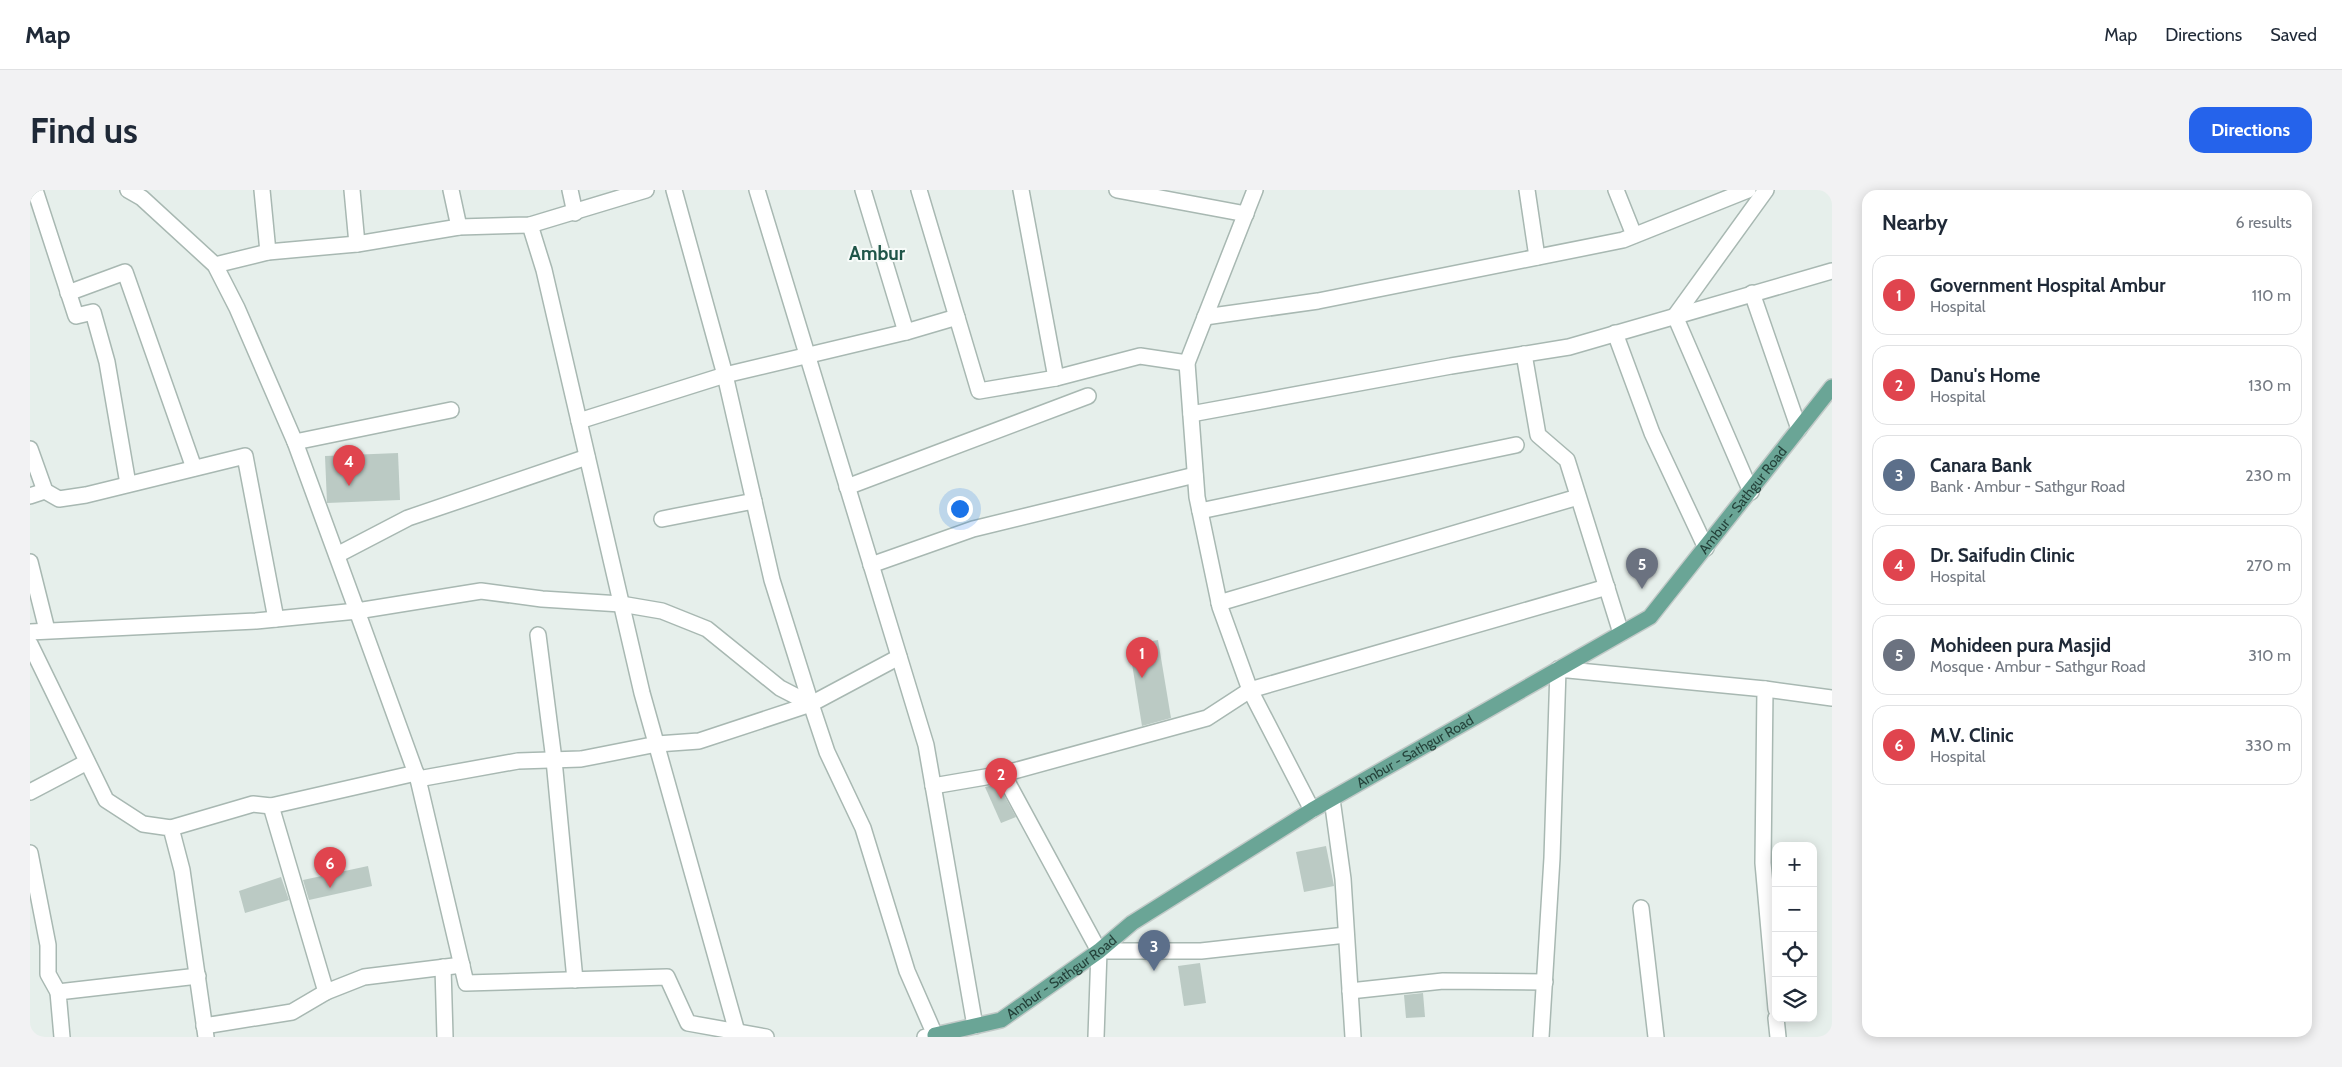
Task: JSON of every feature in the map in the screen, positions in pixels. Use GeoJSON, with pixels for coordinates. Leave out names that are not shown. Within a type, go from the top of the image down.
{"type":"FeatureCollection","features":[{"type":"Feature","properties":{"kind":"main road","name":"Ambur - Sathgur Road"},"geometry":{"type":"LineString","coordinates":[[932,1036],[1001,1020],[1099,952],[1132,923],[1312,810],[1650,617],[1751,492],[1832,387]]}},
{"type":"Feature","properties":{"kind":"street"},"geometry":{"type":"LineString","coordinates":[[35,190],[76,316],[94,312],[107,362],[128,484]]}},
{"type":"Feature","properties":{"kind":"street"},"geometry":{"type":"LineString","coordinates":[[128,190],[145,194],[215,265],[295,442],[417,776],[466,984],[667,977],[688,1023],[766,1037]]}},
{"type":"Feature","properties":{"kind":"street"},"geometry":{"type":"LineString","coordinates":[[262,190],[268,252]]}},
{"type":"Feature","properties":{"kind":"street"},"geometry":{"type":"LineString","coordinates":[[352,190],[357,244]]}},
{"type":"Feature","properties":{"kind":"street"},"geometry":{"type":"LineString","coordinates":[[451,190],[459,227]]}},
{"type":"Feature","properties":{"kind":"street"},"geometry":{"type":"LineString","coordinates":[[570,190],[575,213]]}},
{"type":"Feature","properties":{"kind":"street"},"geometry":{"type":"LineString","coordinates":[[215,265],[268,252],[357,244],[459,227],[530,225],[575,213],[646,190]]}},
{"type":"Feature","properties":{"kind":"street"},"geometry":{"type":"LineString","coordinates":[[674,190],[725,375],[772,580],[826,752],[863,828],[907,971],[932,1036]]}},
{"type":"Feature","properties":{"kind":"street"},"geometry":{"type":"LineString","coordinates":[[757,190],[926,745],[974,1026]]}},
{"type":"Feature","properties":{"kind":"street"},"geometry":{"type":"LineString","coordinates":[[863,190],[906,332]]}},
{"type":"Feature","properties":{"kind":"street"},"geometry":{"type":"LineString","coordinates":[[919,190],[979,391],[1056,378],[1140,356],[1187,362]]}},
{"type":"Feature","properties":{"kind":"street"},"geometry":{"type":"LineString","coordinates":[[1022,190],[1056,378]]}},
{"type":"Feature","properties":{"kind":"street"},"geometry":{"type":"LineString","coordinates":[[1117,190],[1246,214]]}},
{"type":"Feature","properties":{"kind":"street"},"geometry":{"type":"LineString","coordinates":[[1255,190],[1187,362],[1195,475],[1200,510],[1219,603],[1250,690],[1312,810]]}},
{"type":"Feature","properties":{"kind":"street"},"geometry":{"type":"LineString","coordinates":[[1526,190],[1537,257]]}},
{"type":"Feature","properties":{"kind":"street"},"geometry":{"type":"LineString","coordinates":[[1616,190],[1634,235]]}},
{"type":"Feature","properties":{"kind":"street"},"geometry":{"type":"LineString","coordinates":[[1205,317],[1318,301],[1623,240],[1718,196],[1748,190]]}},
{"type":"Feature","properties":{"kind":"street"},"geometry":{"type":"LineString","coordinates":[[1675,316],[1766,190]]}},
{"type":"Feature","properties":{"kind":"street"},"geometry":{"type":"LineString","coordinates":[[530,225],[544,270],[621,604],[657,744],[737,1032]]}},
{"type":"Feature","properties":{"kind":"street"},"geometry":{"type":"LineString","coordinates":[[68,293],[125,272],[194,468]]}},
{"type":"Feature","properties":{"kind":"street"},"geometry":{"type":"LineString","coordinates":[[1191,414],[1569,347],[1752,293],[1832,272]]}},
{"type":"Feature","properties":{"kind":"street"},"geometry":{"type":"LineString","coordinates":[[1752,293],[1799,430]]}},
{"type":"Feature","properties":{"kind":"street"},"geometry":{"type":"LineString","coordinates":[[1675,316],[1751,492]]}},
{"type":"Feature","properties":{"kind":"street"},"geometry":{"type":"LineString","coordinates":[[579,420],[725,375],[806,354],[906,332],[957,317]]}},
{"type":"Feature","properties":{"kind":"street"},"geometry":{"type":"LineString","coordinates":[[1616,333],[1652,433],[1706,548]]}},
{"type":"Feature","properties":{"kind":"street"},"geometry":{"type":"LineString","coordinates":[[1524,354],[1538,435],[1567,460],[1622,634]]}},
{"type":"Feature","properties":{"kind":"street"},"geometry":{"type":"LineString","coordinates":[[847,487],[1088,396]]}},
{"type":"Feature","properties":{"kind":"street"},"geometry":{"type":"LineString","coordinates":[[295,442],[451,410]]}},
{"type":"Feature","properties":{"kind":"street"},"geometry":{"type":"LineString","coordinates":[[1200,510],[1516,445]]}},
{"type":"Feature","properties":{"kind":"street"},"geometry":{"type":"LineString","coordinates":[[30,449],[45,491],[59,499],[245,456],[276,619]]}},
{"type":"Feature","properties":{"kind":"street"},"geometry":{"type":"LineString","coordinates":[[337,555],[408,518],[587,458]]}},
{"type":"Feature","properties":{"kind":"street"},"geometry":{"type":"LineString","coordinates":[[871,564],[973,529],[1195,475]]}},
{"type":"Feature","properties":{"kind":"street"},"geometry":{"type":"LineString","coordinates":[[30,496],[45,491]]}},
{"type":"Feature","properties":{"kind":"street"},"geometry":{"type":"LineString","coordinates":[[1219,603],[1578,497]]}},
{"type":"Feature","properties":{"kind":"street"},"geometry":{"type":"LineString","coordinates":[[662,519],[754,500]]}},
{"type":"Feature","properties":{"kind":"street"},"geometry":{"type":"LineString","coordinates":[[30,562],[47,630]]}},
{"type":"Feature","properties":{"kind":"street"},"geometry":{"type":"LineString","coordinates":[[933,786],[1003,774],[1207,718],[1250,690],[1606,587]]}},
{"type":"Feature","properties":{"kind":"street"},"geometry":{"type":"LineString","coordinates":[[30,632],[276,619],[357,611],[481,591],[542,599],[621,604],[662,611],[707,629],[780,688],[811,704]]}},
{"type":"Feature","properties":{"kind":"street"},"geometry":{"type":"LineString","coordinates":[[538,635],[554,760],[575,980]]}},
{"type":"Feature","properties":{"kind":"street"},"geometry":{"type":"LineString","coordinates":[[30,644],[106,800],[143,824],[171,828],[252,804],[271,806],[417,776],[518,761],[580,759],[657,744],[699,741],[811,704],[899,657]]}},
{"type":"Feature","properties":{"kind":"street"},"geometry":{"type":"LineString","coordinates":[[1541,1037],[1552,858],[1558,670],[1765,689],[1832,698]]}},
{"type":"Feature","properties":{"kind":"street"},"geometry":{"type":"LineString","coordinates":[[1765,689],[1763,864],[1773,977]]}},
{"type":"Feature","properties":{"kind":"street"},"geometry":{"type":"LineString","coordinates":[[30,792],[87,762]]}},
{"type":"Feature","properties":{"kind":"street"},"geometry":{"type":"LineString","coordinates":[[1003,774],[1099,952],[1096,1037]]}},
{"type":"Feature","properties":{"kind":"street"},"geometry":{"type":"LineString","coordinates":[[1332,799],[1343,879],[1353,1037]]}},
{"type":"Feature","properties":{"kind":"street"},"geometry":{"type":"LineString","coordinates":[[271,806],[326,992]]}},
{"type":"Feature","properties":{"kind":"street"},"geometry":{"type":"LineString","coordinates":[[171,828],[182,870],[205,1031],[292,1012],[326,992],[364,977],[462,965]]}},
{"type":"Feature","properties":{"kind":"street"},"geometry":{"type":"LineString","coordinates":[[30,854],[48,945],[48,974],[58,992],[62,1037]]}},
{"type":"Feature","properties":{"kind":"street"},"geometry":{"type":"LineString","coordinates":[[1641,908],[1656,1037]]}},
{"type":"Feature","properties":{"kind":"street"},"geometry":{"type":"LineString","coordinates":[[1099,952],[1201,951],[1346,935]]}},
{"type":"Feature","properties":{"kind":"street"},"geometry":{"type":"LineString","coordinates":[[443,967],[445,1037]]}},
{"type":"Feature","properties":{"kind":"street"},"geometry":{"type":"LineString","coordinates":[[58,992],[198,976]]}},
{"type":"Feature","properties":{"kind":"street"},"geometry":{"type":"LineString","coordinates":[[1350,991],[1443,981],[1544,982]]}},
{"type":"Feature","properties":{"kind":"street"},"geometry":{"type":"LineString","coordinates":[[1776,1022],[1778,1037]]}},
{"type":"Feature","properties":{"kind":"building"},"geometry":{"type":"Polygon","coordinates":[[[398,453],[400,500],[327,503],[325,456],[398,453]]]}},
{"type":"Feature","properties":{"kind":"building"},"geometry":{"type":"Polygon","coordinates":[[[1158,640],[1171,718],[1142,726],[1129,645],[1158,640]]]}},
{"type":"Feature","properties":{"kind":"building"},"geometry":{"type":"Polygon","coordinates":[[[998,784],[1016,817],[1001,823],[985,787],[998,784]]]}},
{"type":"Feature","properties":{"kind":"building"},"geometry":{"type":"Polygon","coordinates":[[[1326,846],[1334,886],[1304,892],[1296,852],[1326,846]]]}},
{"type":"Feature","properties":{"kind":"building"},"geometry":{"type":"Polygon","coordinates":[[[368,866],[372,886],[309,900],[303,880],[368,866]]]}},
{"type":"Feature","properties":{"kind":"building"},"geometry":{"type":"Polygon","coordinates":[[[281,877],[289,900],[245,913],[239,891],[281,877]]]}},
{"type":"Feature","properties":{"kind":"building"},"geometry":{"type":"Polygon","coordinates":[[[1200,963],[1206,1003],[1184,1006],[1178,966],[1200,963]]]}},
{"type":"Feature","properties":{"kind":"building"},"geometry":{"type":"Polygon","coordinates":[[[1423,993],[1425,1017],[1406,1018],[1404,995],[1423,993]]]}},
{"type":"Feature","properties":{"kind":"place","name":"Dr. Saifudin Clinic"},"geometry":{"type":"Point","coordinates":[349,486]}},
{"type":"Feature","properties":{"kind":"place","name":"Mohideen pura Masjid"},"geometry":{"type":"Point","coordinates":[1642,589]}},
{"type":"Feature","properties":{"kind":"place","name":"Government Hospital Ambur"},"geometry":{"type":"Point","coordinates":[1142,678]}},
{"type":"Feature","properties":{"kind":"place","name":"Danu's Home"},"geometry":{"type":"Point","coordinates":[1001,799]}},
{"type":"Feature","properties":{"kind":"place","name":"M.V. Clinic"},"geometry":{"type":"Point","coordinates":[330,888]}},
{"type":"Feature","properties":{"kind":"place","name":"Canara Bank"},"geometry":{"type":"Point","coordinates":[1154,971]}},
{"type":"Feature","properties":{"kind":"district","name":"Ambur"},"geometry":{"type":"Point","coordinates":[877,253]}}]}
